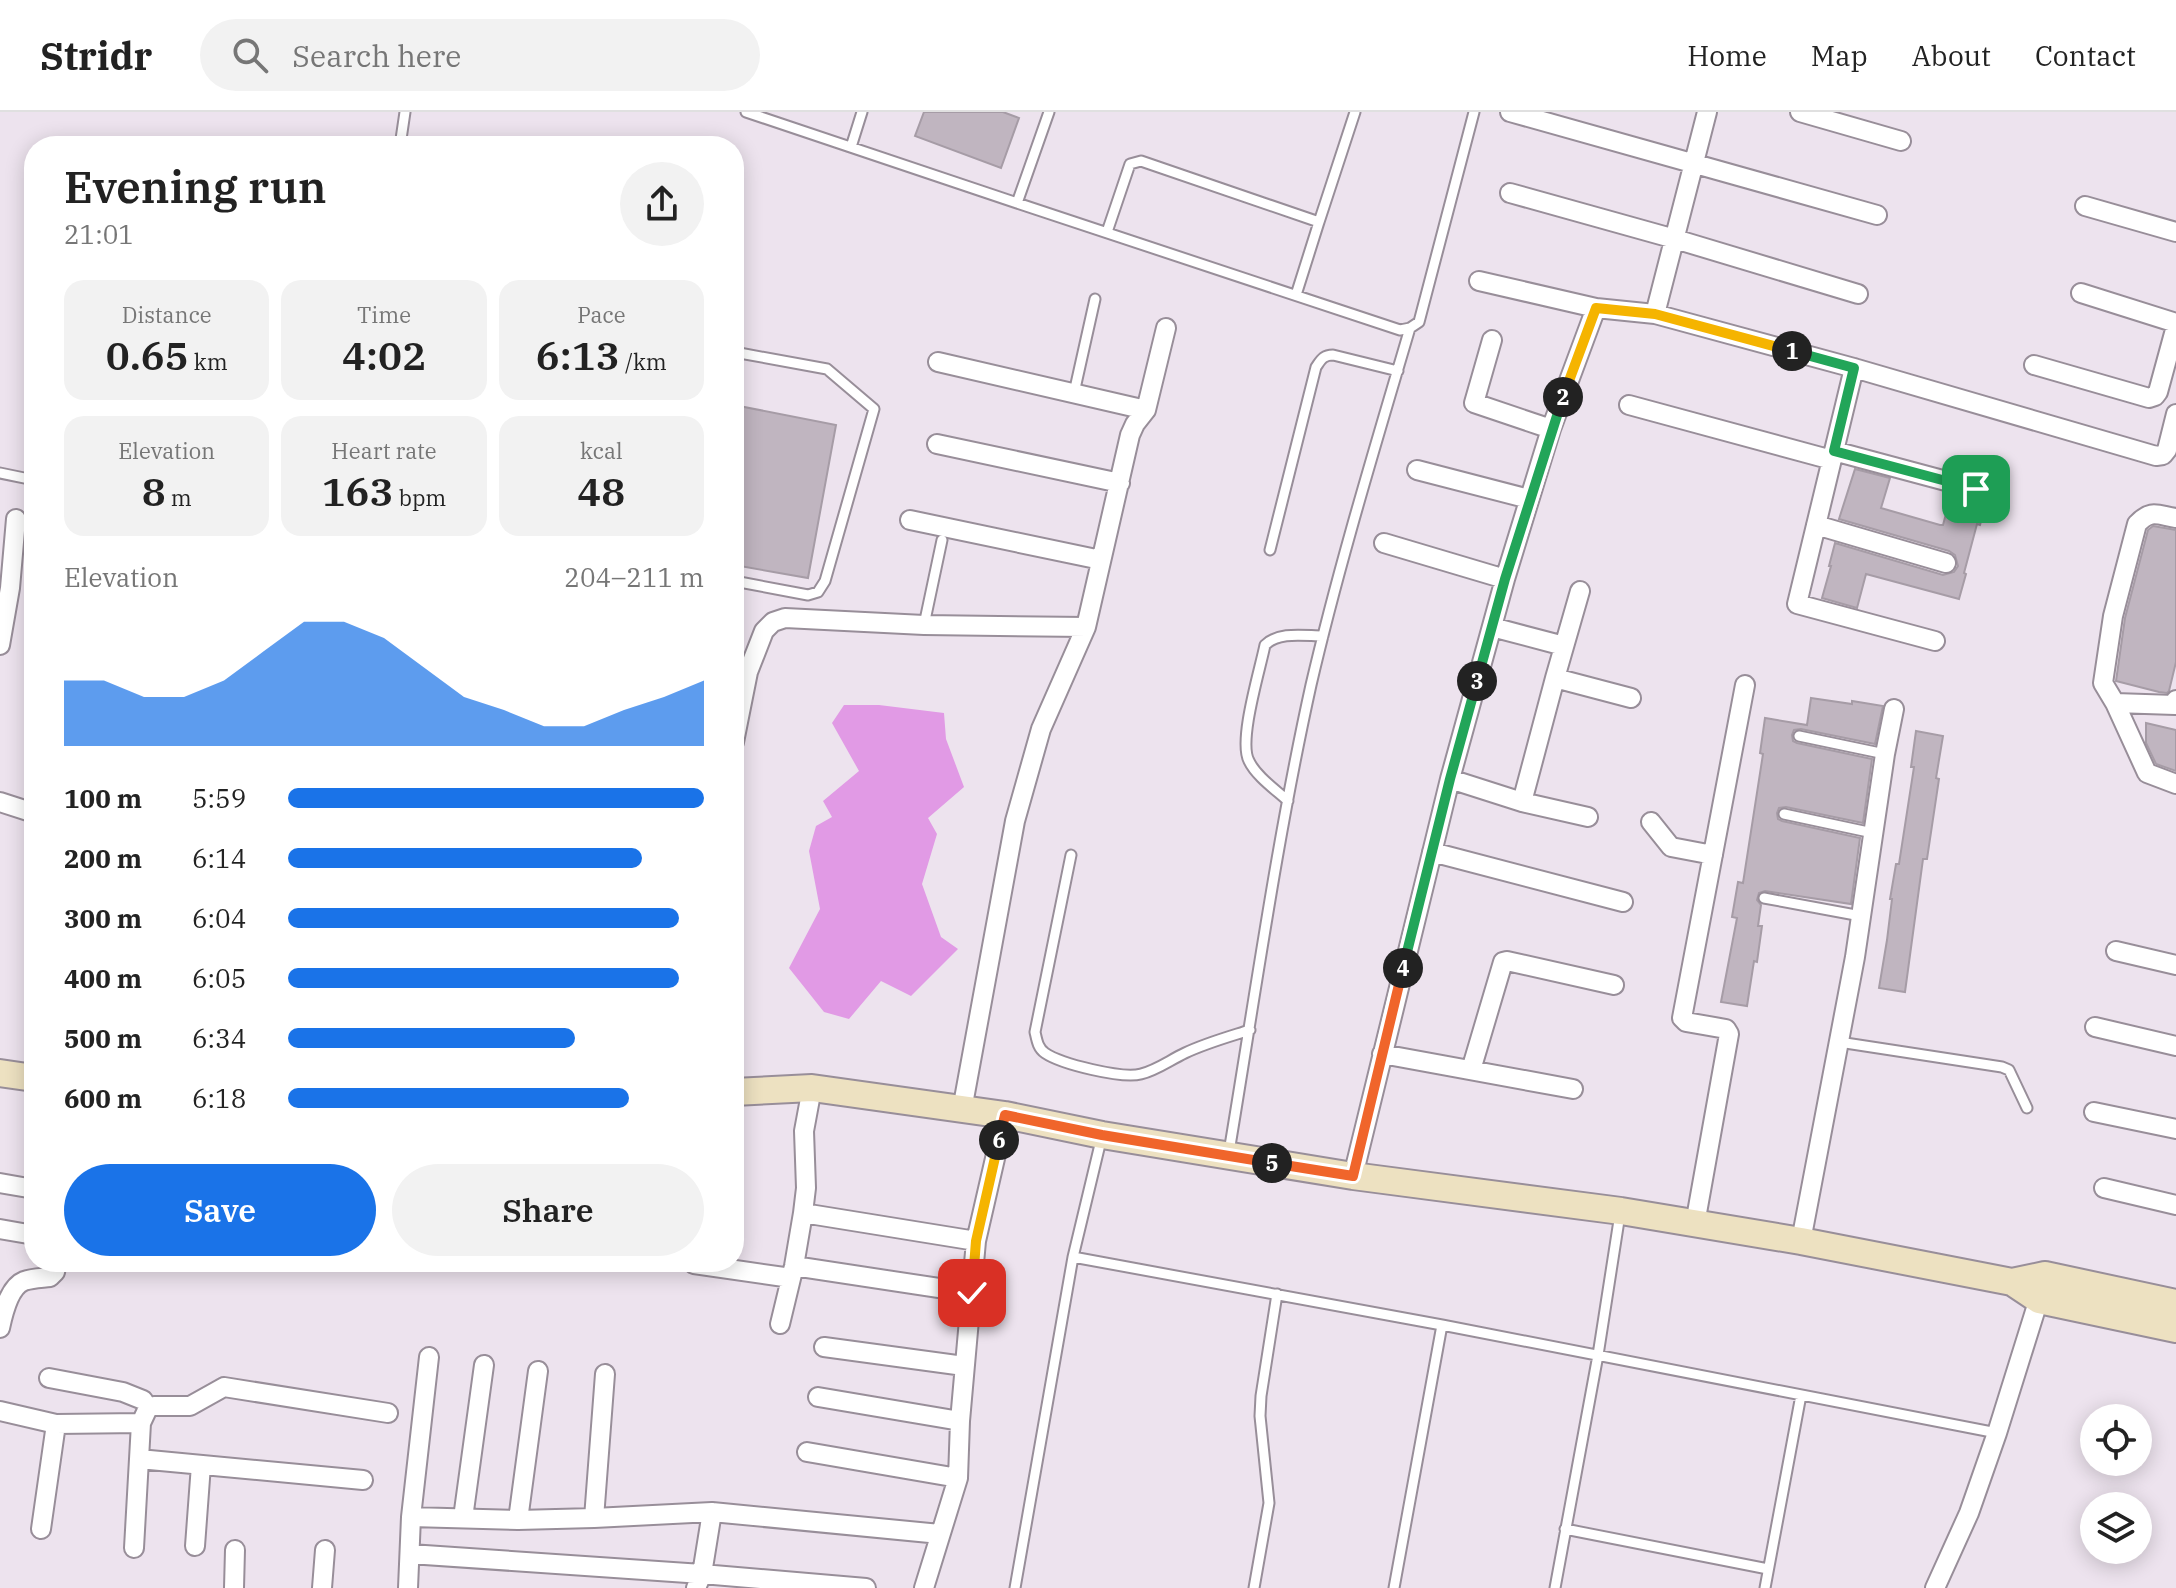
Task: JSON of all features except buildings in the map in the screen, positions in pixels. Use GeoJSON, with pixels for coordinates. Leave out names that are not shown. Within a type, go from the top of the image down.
{"type":"FeatureCollection","features":[{"type":"Feature","properties":{"kind":"street"},"geometry":{"type":"LineString","coordinates":[[1510,112],[1877,215]]}},
{"type":"Feature","properties":{"kind":"street"},"geometry":{"type":"LineString","coordinates":[[1655,314],[1707,112]]}},
{"type":"Feature","properties":{"kind":"street"},"geometry":{"type":"LineString","coordinates":[[1800,112],[1901,141]]}},
{"type":"Feature","properties":{"kind":"street"},"geometry":{"type":"LineString","coordinates":[[1510,193],[1858,294]]}},
{"type":"Feature","properties":{"kind":"street"},"geometry":{"type":"LineString","coordinates":[[2085,206],[2176,232]]}},
{"type":"Feature","properties":{"kind":"street"},"geometry":{"type":"LineString","coordinates":[[1479,281],[1596,308],[1655,314],[2156,456],[2163,455],[2167,450],[2176,414]]}},
{"type":"Feature","properties":{"kind":"street"},"geometry":{"type":"LineString","coordinates":[[2034,365],[2149,398],[2158,392],[2176,324],[2081,293]]}},
{"type":"Feature","properties":{"kind":"street"},"geometry":{"type":"LineString","coordinates":[[1353,1176],[1450,779],[1505,579],[1551,429],[1596,308]]}},
{"type":"Feature","properties":{"kind":"street"},"geometry":{"type":"LineString","coordinates":[[962,1110],[1015,821],[1041,729],[1086,627],[1130,435],[1146,410],[1166,328]]}},
{"type":"Feature","properties":{"kind":"street"},"geometry":{"type":"LineString","coordinates":[[1492,340],[1474,403],[1551,429]]}},
{"type":"Feature","properties":{"kind":"street"},"geometry":{"type":"LineString","coordinates":[[938,362],[1146,410]]}},
{"type":"Feature","properties":{"kind":"street"},"geometry":{"type":"LineString","coordinates":[[1854,368],[1797,604],[1935,641]]}},
{"type":"Feature","properties":{"kind":"street"},"geometry":{"type":"LineString","coordinates":[[1629,405],[1976,489]]}},
{"type":"Feature","properties":{"kind":"street"},"geometry":{"type":"LineString","coordinates":[[937,444],[1120,483]]}},
{"type":"Feature","properties":{"kind":"street"},"geometry":{"type":"LineString","coordinates":[[1417,470],[1529,499]]}},
{"type":"Feature","properties":{"kind":"street"},"geometry":{"type":"LineString","coordinates":[[2176,518],[2145,515],[2137,524],[2113,616],[2103,683],[2147,773],[2176,784]]}},
{"type":"Feature","properties":{"kind":"street"},"geometry":{"type":"LineString","coordinates":[[0,645],[10,588],[16,519]]}},
{"type":"Feature","properties":{"kind":"street"},"geometry":{"type":"LineString","coordinates":[[910,520],[1101,560]]}},
{"type":"Feature","properties":{"kind":"street"},"geometry":{"type":"LineString","coordinates":[[1816,525],[1946,563]]}},
{"type":"Feature","properties":{"kind":"street"},"geometry":{"type":"LineString","coordinates":[[1384,543],[1505,579]]}},
{"type":"Feature","properties":{"kind":"street"},"geometry":{"type":"LineString","coordinates":[[1522,802],[1580,591]]}},
{"type":"Feature","properties":{"kind":"street"},"geometry":{"type":"LineString","coordinates":[[744,661],[764,631],[773,622],[785,618],[924,625],[1086,627]]}},
{"type":"Feature","properties":{"kind":"street"},"geometry":{"type":"LineString","coordinates":[[1492,627],[1564,646]]}},
{"type":"Feature","properties":{"kind":"street"},"geometry":{"type":"LineString","coordinates":[[1555,678],[1631,698]]}},
{"type":"Feature","properties":{"kind":"street"},"geometry":{"type":"LineString","coordinates":[[1695,1224],[1729,1034],[1726,1029],[1686,1022],[1682,1018],[1745,685]]}},
{"type":"Feature","properties":{"kind":"street"},"geometry":{"type":"LineString","coordinates":[[2115,703],[2176,703]]}},
{"type":"Feature","properties":{"kind":"street"},"geometry":{"type":"LineString","coordinates":[[1801,1241],[1839,1042],[1894,709]]}},
{"type":"Feature","properties":{"kind":"street"},"geometry":{"type":"LineString","coordinates":[[1450,779],[1522,802],[1588,817]]}},
{"type":"Feature","properties":{"kind":"street"},"geometry":{"type":"LineString","coordinates":[[0,802],[24,810]]}},
{"type":"Feature","properties":{"kind":"street"},"geometry":{"type":"LineString","coordinates":[[1651,822],[1671,847],[1713,855]]}},
{"type":"Feature","properties":{"kind":"street"},"geometry":{"type":"LineString","coordinates":[[1432,852],[1623,902]]}},
{"type":"Feature","properties":{"kind":"street"},"geometry":{"type":"LineString","coordinates":[[2116,951],[2176,965]]}},
{"type":"Feature","properties":{"kind":"street"},"geometry":{"type":"LineString","coordinates":[[1471,1070],[1503,962],[1614,985]]}},
{"type":"Feature","properties":{"kind":"street"},"geometry":{"type":"LineString","coordinates":[[2095,1027],[2176,1046]]}},
{"type":"Feature","properties":{"kind":"street"},"geometry":{"type":"LineString","coordinates":[[1382,1054],[1573,1089]]}},
{"type":"Feature","properties":{"kind":"street"},"geometry":{"type":"LineString","coordinates":[[0,1073],[24,1077]]}},
{"type":"Feature","properties":{"kind":"street"},"geometry":{"type":"LineString","coordinates":[[780,1324],[803,1213],[806,1188],[804,1131],[812,1088]]}},
{"type":"Feature","properties":{"kind":"street"},"geometry":{"type":"LineString","coordinates":[[744,1091],[812,1088],[1005,1115],[1102,1135],[1353,1176],[1621,1211],[1801,1241],[2042,1287],[2176,1303]]}},
{"type":"Feature","properties":{"kind":"street"},"geometry":{"type":"LineString","coordinates":[[2094,1112],[2176,1129]]}},
{"type":"Feature","properties":{"kind":"street"},"geometry":{"type":"LineString","coordinates":[[924,1588],[958,1478],[964,1366],[976,1241],[1005,1115]]}},
{"type":"Feature","properties":{"kind":"street"},"geometry":{"type":"LineString","coordinates":[[0,1183],[24,1187]]}},
{"type":"Feature","properties":{"kind":"street"},"geometry":{"type":"LineString","coordinates":[[2104,1188],[2176,1205]]}},
{"type":"Feature","properties":{"kind":"street"},"geometry":{"type":"LineString","coordinates":[[803,1213],[976,1241]]}},
{"type":"Feature","properties":{"kind":"street"},"geometry":{"type":"LineString","coordinates":[[0,1229],[24,1233]]}},
{"type":"Feature","properties":{"kind":"street"},"geometry":{"type":"LineString","coordinates":[[744,1268],[972,1293]]}},
{"type":"Feature","properties":{"kind":"street"},"geometry":{"type":"LineString","coordinates":[[1,1319],[17,1285],[50,1277],[55,1272]]}},
{"type":"Feature","properties":{"kind":"street"},"geometry":{"type":"LineString","coordinates":[[2042,1287],[2176,1329]]}},
{"type":"Feature","properties":{"kind":"street"},"geometry":{"type":"LineString","coordinates":[[1935,1588],[1969,1513],[2042,1287]]}},
{"type":"Feature","properties":{"kind":"street"},"geometry":{"type":"LineString","coordinates":[[824,1347],[964,1366]]}},
{"type":"Feature","properties":{"kind":"street"},"geometry":{"type":"LineString","coordinates":[[408,1588],[411,1517],[429,1357]]}},
{"type":"Feature","properties":{"kind":"street"},"geometry":{"type":"LineString","coordinates":[[463,1518],[484,1365]]}},
{"type":"Feature","properties":{"kind":"street"},"geometry":{"type":"LineString","coordinates":[[518,1520],[538,1371]]}},
{"type":"Feature","properties":{"kind":"street"},"geometry":{"type":"LineString","coordinates":[[594,1518],[605,1374]]}},
{"type":"Feature","properties":{"kind":"street"},"geometry":{"type":"LineString","coordinates":[[49,1378],[123,1392],[143,1400],[134,1548]]}},
{"type":"Feature","properties":{"kind":"street"},"geometry":{"type":"LineString","coordinates":[[0,1411],[56,1424],[144,1416],[154,1406],[190,1406],[224,1387],[388,1413]]}},
{"type":"Feature","properties":{"kind":"street"},"geometry":{"type":"LineString","coordinates":[[818,1397],[960,1421]]}},
{"type":"Feature","properties":{"kind":"street"},"geometry":{"type":"LineString","coordinates":[[41,1529],[56,1424]]}},
{"type":"Feature","properties":{"kind":"street"},"geometry":{"type":"LineString","coordinates":[[807,1452],[958,1478]]}},
{"type":"Feature","properties":{"kind":"street"},"geometry":{"type":"LineString","coordinates":[[139,1459],[363,1480]]}},
{"type":"Feature","properties":{"kind":"street"},"geometry":{"type":"LineString","coordinates":[[195,1546],[201,1465]]}},
{"type":"Feature","properties":{"kind":"street"},"geometry":{"type":"LineString","coordinates":[[411,1517],[518,1520],[712,1512],[940,1534]]}},
{"type":"Feature","properties":{"kind":"street"},"geometry":{"type":"LineString","coordinates":[[699,1581],[712,1512]]}},
{"type":"Feature","properties":{"kind":"street"},"geometry":{"type":"LineString","coordinates":[[234,1588],[235,1550]]}},
{"type":"Feature","properties":{"kind":"street"},"geometry":{"type":"LineString","coordinates":[[322,1588],[325,1550]]}},
{"type":"Feature","properties":{"kind":"street"},"geometry":{"type":"LineString","coordinates":[[410,1554],[699,1581],[866,1588]]}},
{"type":"Feature","properties":{"kind":"lane"},"geometry":{"type":"LineString","coordinates":[[401,136],[405,112]]}},
{"type":"Feature","properties":{"kind":"lane"},"geometry":{"type":"LineString","coordinates":[[746,112],[1400,330],[1419,322],[1474,112]]}},
{"type":"Feature","properties":{"kind":"lane"},"geometry":{"type":"LineString","coordinates":[[851,147],[862,112]]}},
{"type":"Feature","properties":{"kind":"lane"},"geometry":{"type":"LineString","coordinates":[[1017,203],[1049,112]]}},
{"type":"Feature","properties":{"kind":"lane"},"geometry":{"type":"LineString","coordinates":[[1296,295],[1355,112]]}},
{"type":"Feature","properties":{"kind":"lane"},"geometry":{"type":"LineString","coordinates":[[1107,232],[1130,164],[1135,161],[1319,222]]}},
{"type":"Feature","properties":{"kind":"lane"},"geometry":{"type":"LineString","coordinates":[[1074,394],[1095,299]]}},
{"type":"Feature","properties":{"kind":"lane"},"geometry":{"type":"LineString","coordinates":[[1228,1156],[1288,801],[1323,636],[1410,328]]}},
{"type":"Feature","properties":{"kind":"lane"},"geometry":{"type":"LineString","coordinates":[[744,354],[827,369],[874,409],[825,581],[818,592],[808,595],[744,583]]}},
{"type":"Feature","properties":{"kind":"lane"},"geometry":{"type":"LineString","coordinates":[[1270,550],[1316,367],[1321,359],[1333,355],[1398,371]]}},
{"type":"Feature","properties":{"kind":"lane"},"geometry":{"type":"LineString","coordinates":[[0,473],[24,478]]}},
{"type":"Feature","properties":{"kind":"lane"},"geometry":{"type":"LineString","coordinates":[[924,625],[942,540]]}},
{"type":"Feature","properties":{"kind":"lane"},"geometry":{"type":"LineString","coordinates":[[1288,801],[1249,761],[1245,749],[1246,733],[1265,645],[1279,637],[1323,636]]}},
{"type":"Feature","properties":{"kind":"lane"},"geometry":{"type":"LineString","coordinates":[[1799,736],[1885,754]]}},
{"type":"Feature","properties":{"kind":"lane"},"geometry":{"type":"LineString","coordinates":[[1784,814],[1873,833]]}},
{"type":"Feature","properties":{"kind":"lane"},"geometry":{"type":"LineString","coordinates":[[1071,855],[1035,1032],[1037,1043],[1044,1052],[1061,1061],[1115,1074],[1138,1075],[1200,1046],[1250,1030]]}},
{"type":"Feature","properties":{"kind":"lane"},"geometry":{"type":"LineString","coordinates":[[1764,898],[1861,916]]}},
{"type":"Feature","properties":{"kind":"lane"},"geometry":{"type":"LineString","coordinates":[[1839,1042],[2002,1067],[2009,1070],[2027,1108]]}},
{"type":"Feature","properties":{"kind":"lane"},"geometry":{"type":"LineString","coordinates":[[1015,1588],[1073,1257],[1102,1135]]}},
{"type":"Feature","properties":{"kind":"lane"},"geometry":{"type":"LineString","coordinates":[[1555,1588],[1621,1211]]}},
{"type":"Feature","properties":{"kind":"lane"},"geometry":{"type":"LineString","coordinates":[[1073,1257],[1997,1433]]}},
{"type":"Feature","properties":{"kind":"lane"},"geometry":{"type":"LineString","coordinates":[[1254,1588],[1269,1503],[1260,1416],[1277,1294]]}},
{"type":"Feature","properties":{"kind":"lane"},"geometry":{"type":"LineString","coordinates":[[1394,1588],[1442,1325]]}},
{"type":"Feature","properties":{"kind":"lane"},"geometry":{"type":"LineString","coordinates":[[1765,1588],[1801,1395]]}},
{"type":"Feature","properties":{"kind":"lane"},"geometry":{"type":"LineString","coordinates":[[1565,1529],[1768,1569]]}},
{"type":"Feature","properties":{"kind":"shaded area"},"geometry":{"type":"Polygon","coordinates":[[[844,705],[879,705],[944,713],[946,739],[964,787],[928,818],[937,834],[922,884],[941,937],[958,949],[911,996],[881,981],[849,1019],[824,1012],[789,968],[820,909],[809,851],[816,826],[832,817],[823,801],[859,771],[832,723],[844,705]]]}},
{"type":"Feature","properties":{"kind":"route"},"geometry":{"type":"LineString","coordinates":[[972,1293],[976,1241],[1005,1115],[1102,1135],[1353,1176],[1450,779],[1505,579],[1551,429],[1596,308],[1655,314],[1854,368],[1834,451],[1976,489]]}}]}
